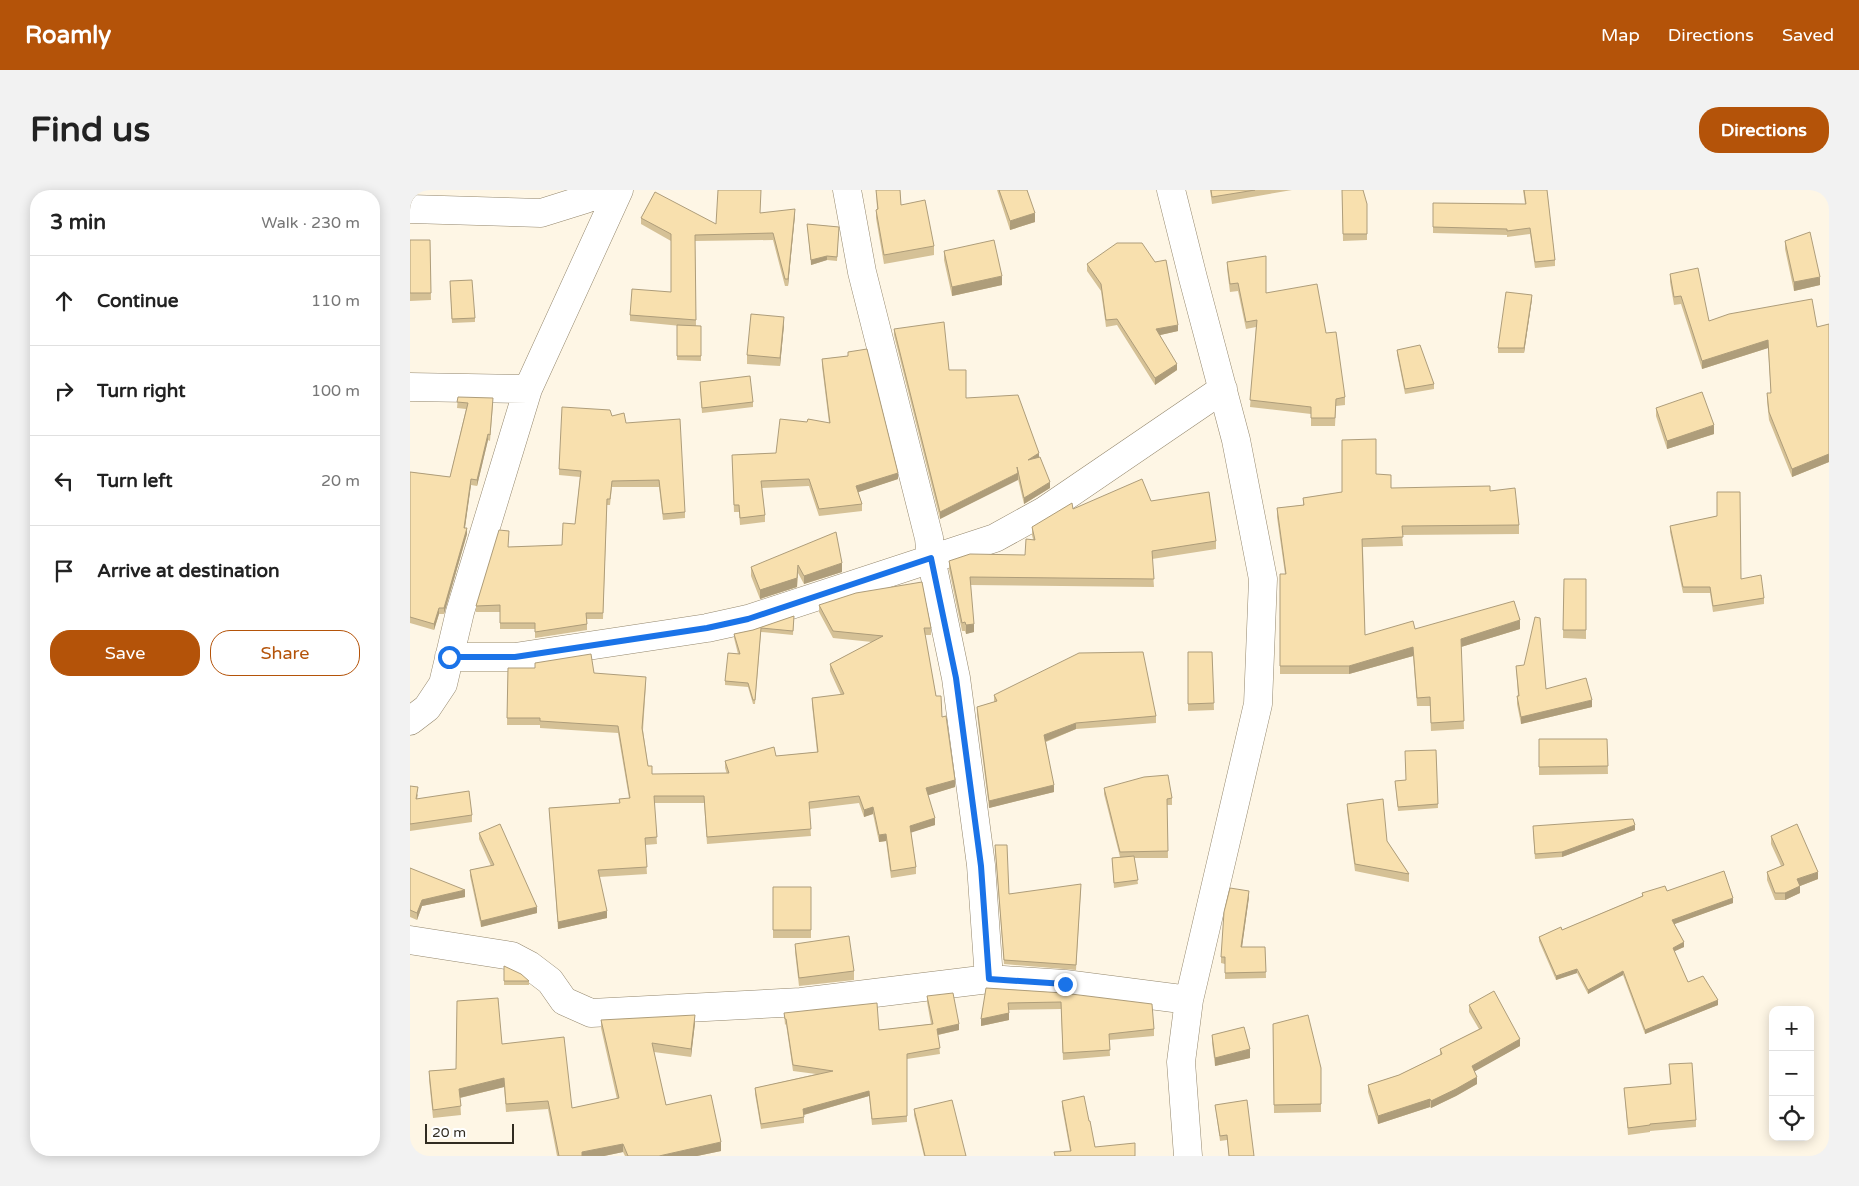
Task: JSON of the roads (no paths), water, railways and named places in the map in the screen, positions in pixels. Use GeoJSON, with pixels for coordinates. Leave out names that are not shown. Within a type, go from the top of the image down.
{"type":"FeatureCollection","features":[{"type":"Feature","properties":{"kind":"street"},"geometry":{"type":"LineString","coordinates":[[410,209],[541,213],[586,199],[603,190]]}},
{"type":"Feature","properties":{"kind":"street"},"geometry":{"type":"LineString","coordinates":[[410,721],[427,708],[443,684],[460,612],[528,389],[620,190]]}},
{"type":"Feature","properties":{"kind":"street"},"geometry":{"type":"LineString","coordinates":[[847,190],[862,272],[929,538],[931,558],[956,678],[981,866],[989,979]]}},
{"type":"Feature","properties":{"kind":"street"},"geometry":{"type":"LineString","coordinates":[[1171,190],[1236,440],[1263,578],[1258,704],[1189,1000],[1180,1062],[1188,1156]]}},
{"type":"Feature","properties":{"kind":"street"},"geometry":{"type":"LineString","coordinates":[[410,387],[528,389]]}},
{"type":"Feature","properties":{"kind":"street"},"geometry":{"type":"LineString","coordinates":[[449,657],[515,657],[732,623],[995,538],[1044,510],[1223,389]]}},
{"type":"Feature","properties":{"kind":"street"},"geometry":{"type":"LineString","coordinates":[[410,940],[512,956],[529,965],[550,981],[564,1002],[591,1012],[801,1002],[989,979],[1065,984],[1189,1000]]}}]}
